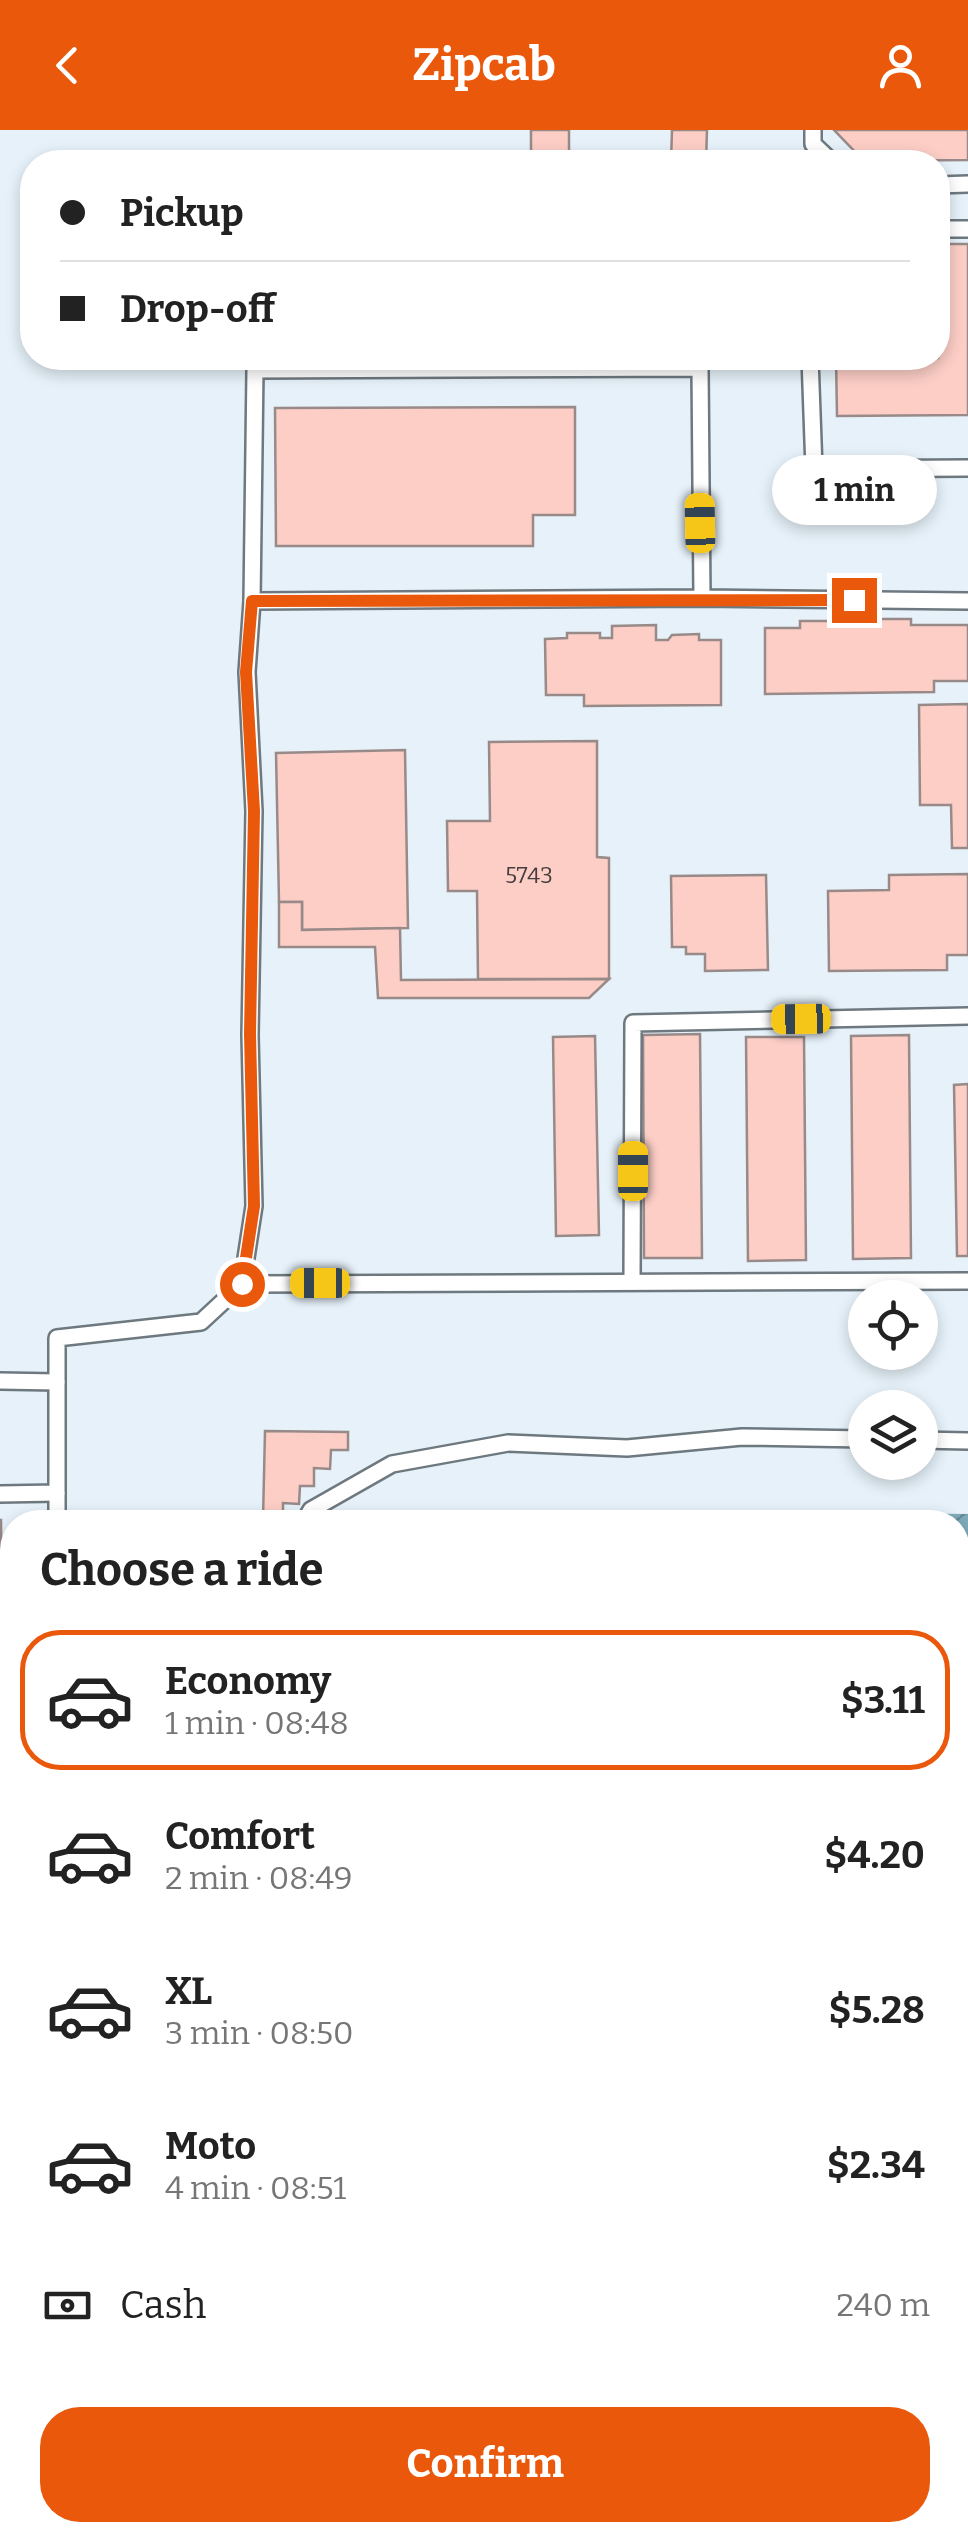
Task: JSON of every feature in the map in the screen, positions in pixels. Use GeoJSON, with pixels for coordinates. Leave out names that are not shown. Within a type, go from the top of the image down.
{"type":"FeatureCollection","features":[{"type":"Feature","properties":{"kind":"lane"},"geometry":{"type":"LineString","coordinates":[[57,1510],[58,1338],[201,1322],[242,1284],[254,1206],[250,1034],[254,811],[246,672],[252,601],[255,370]]}},
{"type":"Feature","properties":{"kind":"lane"},"geometry":{"type":"LineString","coordinates":[[700,370],[702,598]]}},
{"type":"Feature","properties":{"kind":"lane"},"geometry":{"type":"LineString","coordinates":[[810,370],[814,469],[968,468]]}},
{"type":"Feature","properties":{"kind":"lane"},"geometry":{"type":"LineString","coordinates":[[252,601],[968,601]]}},
{"type":"Feature","properties":{"kind":"lane"},"geometry":{"type":"LineString","coordinates":[[632,1282],[633,1023],[968,1016]]}},
{"type":"Feature","properties":{"kind":"lane"},"geometry":{"type":"LineString","coordinates":[[242,1284],[968,1281]]}},
{"type":"Feature","properties":{"kind":"lane"},"geometry":{"type":"LineString","coordinates":[[0,1381],[58,1382]]}},
{"type":"Feature","properties":{"kind":"lane"},"geometry":{"type":"LineString","coordinates":[[312,1510],[392,1464],[508,1442],[627,1448],[742,1437],[848,1439]]}},
{"type":"Feature","properties":{"kind":"lane"},"geometry":{"type":"LineString","coordinates":[[938,1440],[968,1441]]}},
{"type":"Feature","properties":{"kind":"lane"},"geometry":{"type":"LineString","coordinates":[[0,1494],[58,1493]]}},
{"type":"Feature","properties":{"kind":"building"},"geometry":{"type":"Polygon","coordinates":[[[531,130],[569,130],[569,150],[531,150],[531,130]]]}},
{"type":"Feature","properties":{"kind":"building"},"geometry":{"type":"Polygon","coordinates":[[[672,130],[707,130],[706,150],[671,150],[672,130]]]}},
{"type":"Feature","properties":{"kind":"building"},"geometry":{"type":"Polygon","coordinates":[[[834,130],[968,130],[968,160],[950,160],[950,150],[853,150],[834,130]]]}},
{"type":"Feature","properties":{"kind":"building"},"geometry":{"type":"Polygon","coordinates":[[[950,244],[968,244],[968,415],[837,416],[836,370],[950,370],[950,244]]]}},
{"type":"Feature","properties":{"kind":"building"},"geometry":{"type":"Polygon","coordinates":[[[575,407],[575,515],[533,515],[533,546],[276,546],[275,408],[575,407]]]}},
{"type":"Feature","properties":{"kind":"building"},"geometry":{"type":"Polygon","coordinates":[[[876,619],[911,619],[911,625],[968,625],[968,681],[934,681],[934,692],[765,694],[765,628],[800,628],[800,621],[876,626],[876,619]]]}},
{"type":"Feature","properties":{"kind":"building"},"geometry":{"type":"Polygon","coordinates":[[[656,625],[656,640],[699,634],[699,640],[721,640],[721,705],[584,706],[584,695],[546,695],[545,639],[567,638],[567,633],[600,633],[600,638],[612,638],[612,626],[656,625]]]}},
{"type":"Feature","properties":{"kind":"building"},"geometry":{"type":"Polygon","coordinates":[[[968,704],[968,848],[952,848],[951,805],[920,805],[919,705],[968,704]]]}},
{"type":"Feature","properties":{"kind":"building"},"geometry":{"type":"Polygon","coordinates":[[[597,741],[597,857],[609,858],[609,979],[478,979],[477,891],[448,891],[447,821],[490,821],[489,742],[597,741]]]}},
{"type":"Feature","properties":{"kind":"building"},"geometry":{"type":"Polygon","coordinates":[[[405,750],[408,928],[302,930],[302,902],[279,902],[276,753],[405,750]]]}},
{"type":"Feature","properties":{"kind":"building"},"geometry":{"type":"Polygon","coordinates":[[[968,874],[968,955],[947,955],[947,970],[829,971],[828,891],[889,890],[889,875],[968,874]]]}},
{"type":"Feature","properties":{"kind":"building"},"geometry":{"type":"Polygon","coordinates":[[[766,875],[768,970],[705,971],[705,954],[686,954],[686,947],[672,947],[671,876],[766,875]]]}},
{"type":"Feature","properties":{"kind":"building"},"geometry":{"type":"Polygon","coordinates":[[[279,902],[302,902],[302,930],[400,928],[401,980],[609,979],[589,998],[378,998],[375,947],[279,947],[279,902]]]}},
{"type":"Feature","properties":{"kind":"building"},"geometry":{"type":"Polygon","coordinates":[[[700,1034],[702,1258],[644,1258],[643,1035],[700,1034]]]}},
{"type":"Feature","properties":{"kind":"building"},"geometry":{"type":"Polygon","coordinates":[[[909,1035],[911,1258],[853,1259],[851,1036],[909,1035]]]}},
{"type":"Feature","properties":{"kind":"building"},"geometry":{"type":"Polygon","coordinates":[[[595,1036],[599,1235],[556,1236],[553,1037],[595,1036]]]}},
{"type":"Feature","properties":{"kind":"building"},"geometry":{"type":"Polygon","coordinates":[[[746,1037],[804,1037],[806,1260],[748,1261],[746,1037]]]}},
{"type":"Feature","properties":{"kind":"building"},"geometry":{"type":"Polygon","coordinates":[[[968,1084],[968,1256],[957,1256],[954,1085],[968,1084]]]}},
{"type":"Feature","properties":{"kind":"building"},"geometry":{"type":"Polygon","coordinates":[[[265,1431],[348,1432],[348,1450],[331,1450],[330,1469],[314,1468],[314,1486],[300,1486],[299,1504],[283,1503],[283,1510],[263,1510],[265,1431]]]}},
{"type":"Feature","properties":{"kind":"route"},"geometry":{"type":"LineString","coordinates":[[242,1284],[254,1206],[250,1034],[254,811],[246,672],[252,601],[854,600]]}}]}
